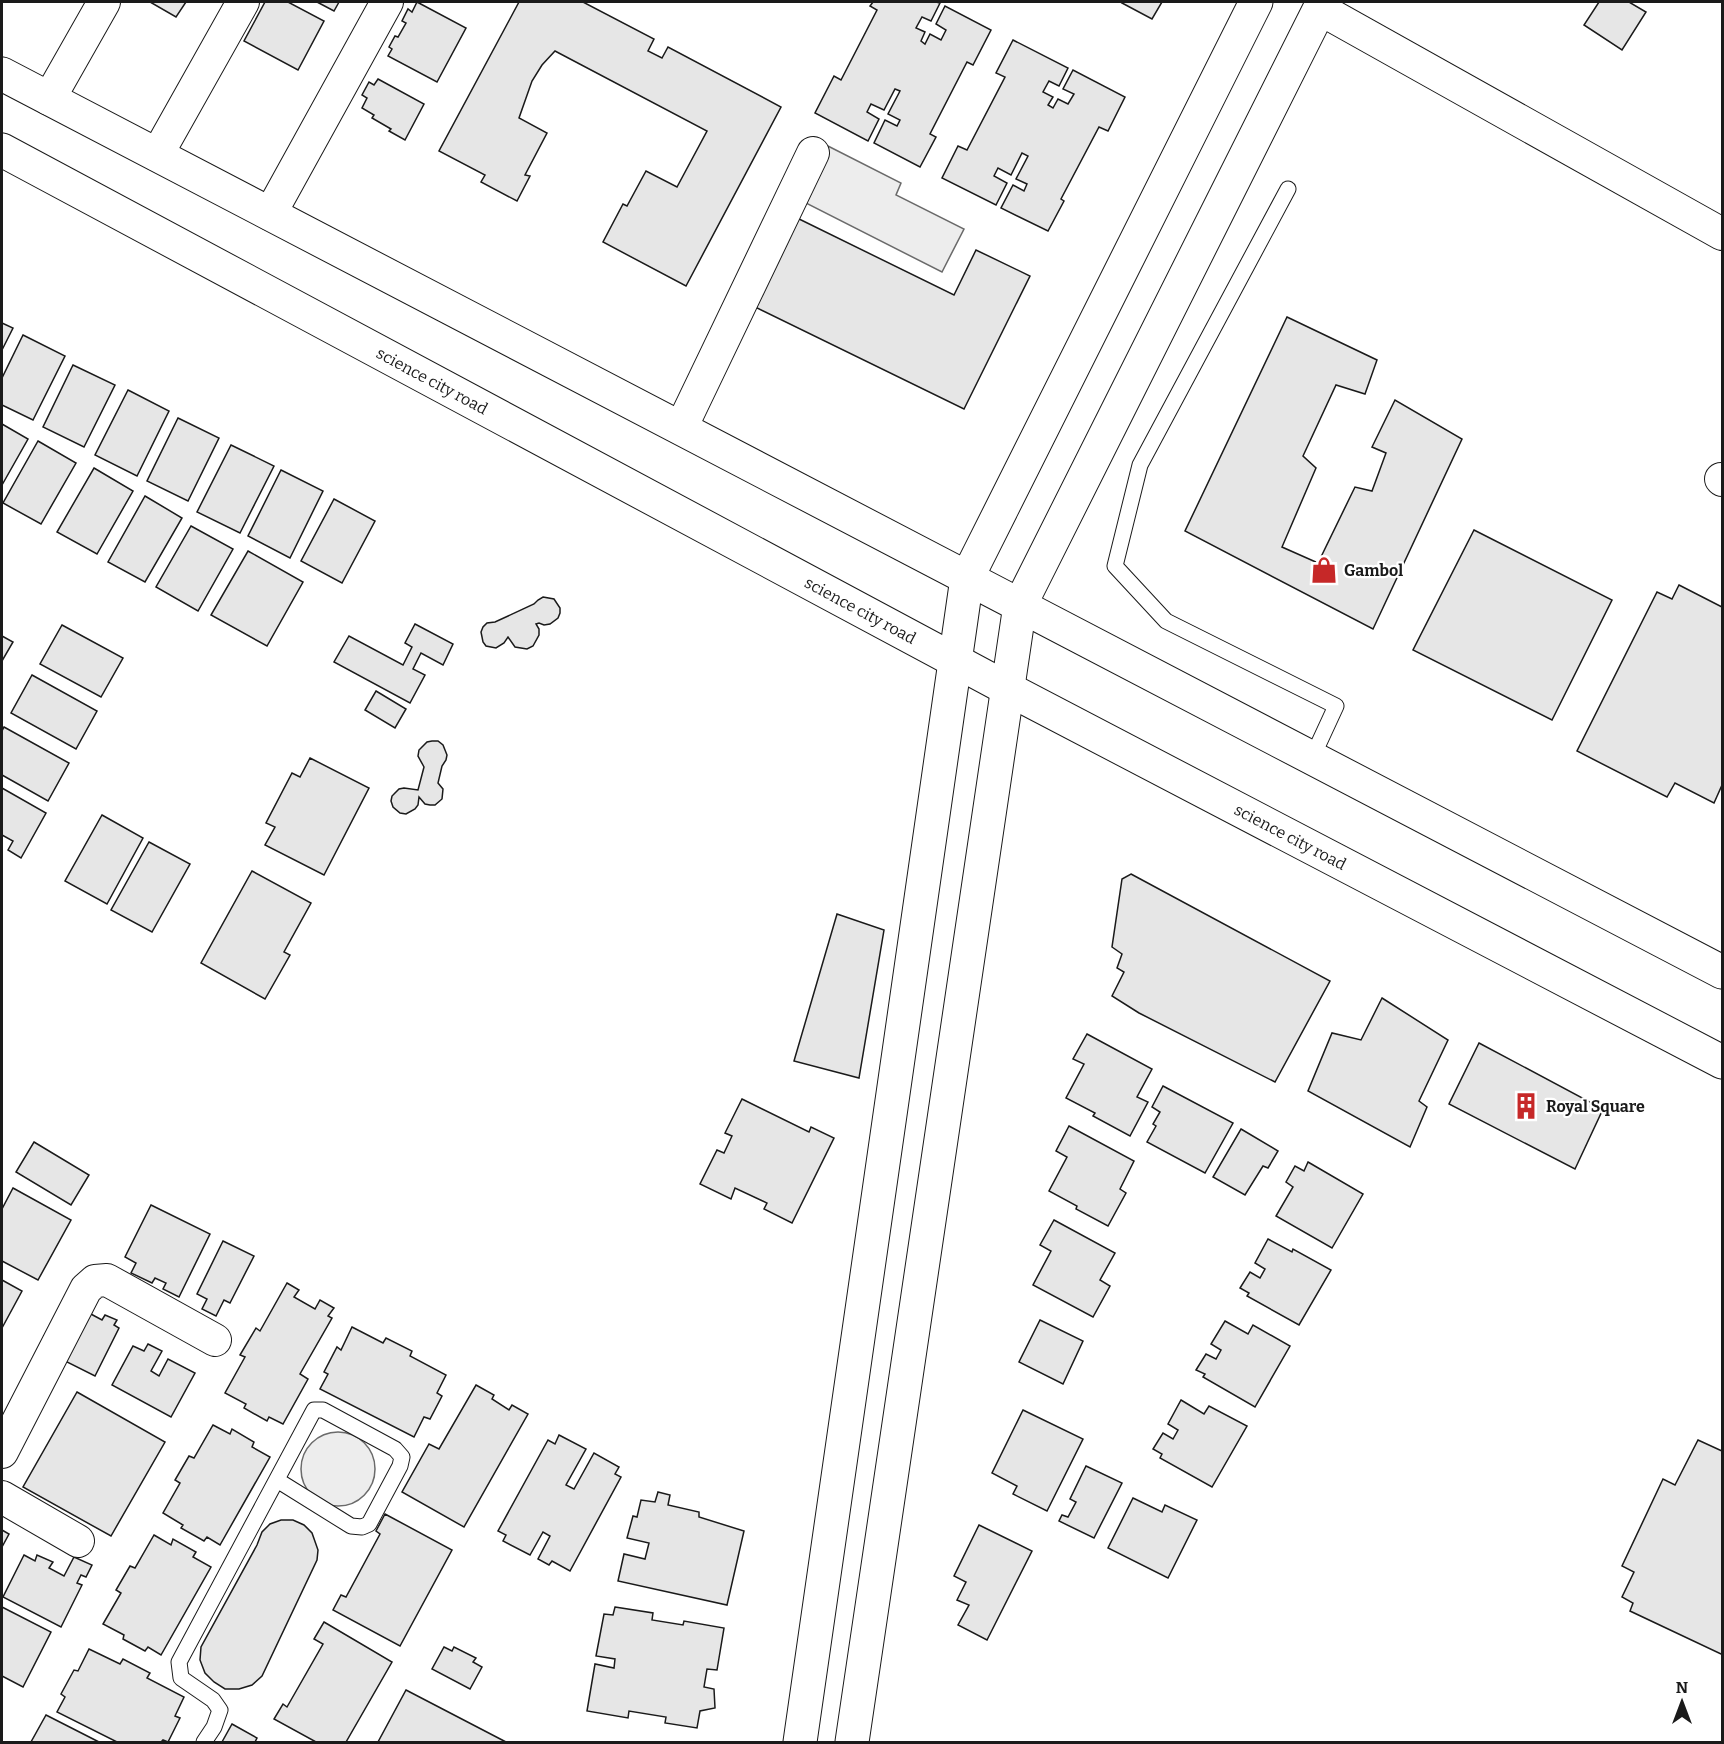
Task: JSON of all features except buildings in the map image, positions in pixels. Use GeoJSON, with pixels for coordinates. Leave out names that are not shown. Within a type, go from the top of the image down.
{"type":"FeatureCollection","features":[{"type":"Feature","properties":{"kind":"main road"},"geometry":{"type":"LineString","coordinates":[[800,1743],[967,578],[1256,2]]}},
{"type":"Feature","properties":{"kind":"main road"},"geometry":{"type":"LineString","coordinates":[[852,1743],[1020,605],[1321,5]]}},
{"type":"Feature","properties":{"kind":"main road"},"geometry":{"type":"LineString","coordinates":[[2,74],[1722,972]]}},
{"type":"Feature","properties":{"kind":"main road","name":"science city road"},"geometry":{"type":"LineString","coordinates":[[2,150],[955,661],[1722,1062]]}},
{"type":"Feature","properties":{"kind":"street"},"geometry":{"type":"LineString","coordinates":[[50,99],[104,2]]}},
{"type":"Feature","properties":{"kind":"street"},"geometry":{"type":"LineString","coordinates":[[157,155],[243,2]]}},
{"type":"Feature","properties":{"kind":"street"},"geometry":{"type":"LineString","coordinates":[[270,214],[387,2]]}},
{"type":"Feature","properties":{"kind":"street"},"geometry":{"type":"LineString","coordinates":[[1321,5],[1722,234]]}},
{"type":"Feature","properties":{"kind":"street"},"geometry":{"type":"LineString","coordinates":[[681,428],[813,153]]}},
{"type":"Feature","properties":{"kind":"street"},"geometry":{"type":"LineString","coordinates":[[2,1452],[86,1288],[95,1281],[106,1280],[215,1340]]}},
{"type":"Feature","properties":{"kind":"street"},"geometry":{"type":"LineString","coordinates":[[2,1497],[78,1540]]}},
{"type":"Feature","properties":{"kind":"lane"},"geometry":{"type":"LineString","coordinates":[[1288,189],[1140,465],[1115,566],[1166,621],[1336,706],[1312,758]]}},
{"type":"Feature","properties":{"kind":"lane"},"geometry":{"type":"LineString","coordinates":[[204,1743],[214,1727],[220,1710],[213,1700],[181,1678],[179,1662],[314,1410],[323,1410],[395,1449],[402,1457],[400,1466],[369,1524],[362,1527],[351,1526],[277,1480]]}},
{"type":"Feature","properties":{"kind":"shaded area"},"geometry":{"type":"Polygon","coordinates":[[[824,144],[901,183],[896,195],[964,229],[942,272],[796,198],[824,144]]]}},
{"type":"Feature","properties":{"kind":"shaded area"},"geometry":{"type":"Polygon","coordinates":[[[331,1432],[345,1432],[359,1438],[369,1448],[375,1462],[375,1476],[369,1490],[359,1500],[345,1506],[331,1506],[317,1500],[307,1490],[301,1476],[301,1462],[307,1448],[317,1438],[331,1432]]]}},
{"type":"Feature","properties":{"kind":"place","name":"Gambol"},"geometry":{"type":"Point","coordinates":[1324,570]}},
{"type":"Feature","properties":{"kind":"place","name":"Royal Square"},"geometry":{"type":"Point","coordinates":[1526,1106]}}]}
